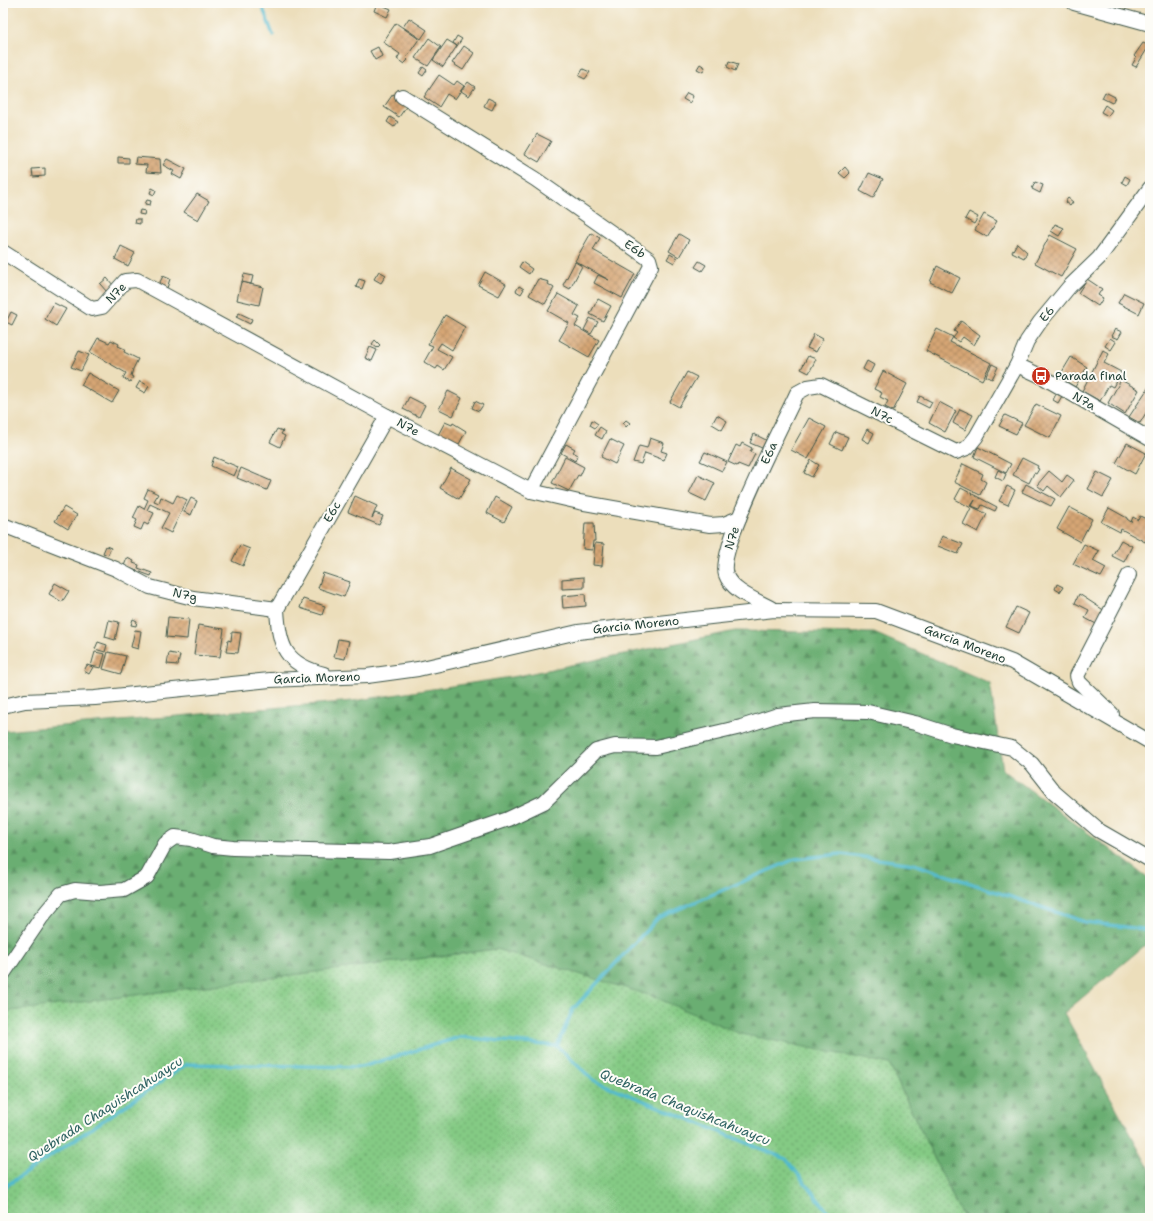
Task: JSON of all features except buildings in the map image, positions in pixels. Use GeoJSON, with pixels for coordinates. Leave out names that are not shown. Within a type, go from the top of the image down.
{"type":"FeatureCollection","features":[{"type":"Feature","properties":{"kind":"street"},"geometry":{"type":"LineString","coordinates":[[1074,3],[1150,24]]}},
{"type":"Feature","properties":{"kind":"street","name":"E6b"},"geometry":{"type":"LineString","coordinates":[[402,96],[534,179],[649,259],[651,266],[531,491]]}},
{"type":"Feature","properties":{"kind":"street","name":"E6"},"geometry":{"type":"LineString","coordinates":[[961,452],[967,448],[976,437],[1017,365],[1027,342],[1040,322],[1069,286],[1099,258],[1150,188]]}},
{"type":"Feature","properties":{"kind":"street","name":"N7e"},"geometry":{"type":"LineString","coordinates":[[3,252],[92,309],[102,307],[126,281],[137,280],[387,416],[531,491],[579,502],[710,525],[724,524],[739,518]]}},
{"type":"Feature","properties":{"kind":"street","name":"N7a"},"geometry":{"type":"LineString","coordinates":[[1017,365],[1041,376],[1150,439]]}},
{"type":"Feature","properties":{"kind":"street","name":"N7c"},"geometry":{"type":"LineString","coordinates":[[802,389],[814,385],[832,389],[956,452],[961,452]]}},
{"type":"Feature","properties":{"kind":"street","name":"E6a"},"geometry":{"type":"LineString","coordinates":[[739,518],[797,393],[802,389]]}},
{"type":"Feature","properties":{"kind":"street","name":"E6c"},"geometry":{"type":"LineString","coordinates":[[277,609],[387,416]]}},
{"type":"Feature","properties":{"kind":"street","name":"N7e"},"geometry":{"type":"LineString","coordinates":[[739,518],[725,561],[725,574],[730,584],[774,610]]}},
{"type":"Feature","properties":{"kind":"street","name":"N7g"},"geometry":{"type":"LineString","coordinates":[[3,525],[116,569],[150,587],[193,598],[277,609]]}},
{"type":"Feature","properties":{"kind":"street"},"geometry":{"type":"LineString","coordinates":[[1120,724],[1104,705],[1079,682],[1077,676],[1129,575]]}},
{"type":"Feature","properties":{"kind":"street"},"geometry":{"type":"LineString","coordinates":[[277,609],[279,634],[288,655],[294,662],[313,671],[337,678]]}},
{"type":"Feature","properties":{"kind":"street","name":"Garcia Moreno"},"geometry":{"type":"LineString","coordinates":[[3,706],[25,701],[95,698],[270,680],[367,676],[418,669],[578,632],[774,610],[876,611],[1012,662],[1150,742]]}},
{"type":"Feature","properties":{"kind":"street"},"geometry":{"type":"LineString","coordinates":[[3,974],[41,918],[61,894],[75,890],[100,892],[124,890],[147,877],[165,844],[175,837],[191,839],[213,846],[233,848],[389,852],[430,846],[508,819],[544,802],[596,751],[615,746],[656,747],[741,728],[778,715],[816,711],[868,712],[915,723],[952,735],[1012,748],[1032,764],[1054,792],[1098,830],[1150,860]]}},
{"type":"Feature","properties":{"kind":"green space"},"geometry":{"type":"Polygon","coordinates":[[[735,631],[874,633],[990,683],[1003,770],[1150,879],[1150,941],[1064,1013],[1150,1169],[1150,1218],[963,1218],[889,1064],[741,1034],[652,996],[496,949],[3,1012],[3,731],[353,701],[518,676],[735,631]]]}},
{"type":"Feature","properties":{"kind":"green space"},"geometry":{"type":"Polygon","coordinates":[[[496,949],[889,1064],[963,1218],[3,1218],[3,1012],[5,1010],[496,949]]]}},
{"type":"Feature","properties":{"kind":"waterway"},"geometry":{"type":"LineString","coordinates":[[261,3],[273,35]]}},
{"type":"Feature","properties":{"kind":"waterway"},"geometry":{"type":"LineString","coordinates":[[557,1046],[573,1009],[658,918],[795,859],[841,854],[914,864],[1085,922],[1150,930]]}},
{"type":"Feature","properties":{"kind":"waterway","name":"Quebrada Chaquishcahuaycu"},"geometry":{"type":"LineString","coordinates":[[3,1188],[187,1064],[361,1067],[460,1037],[557,1046],[593,1080],[786,1159],[833,1218]]}},
{"type":"Feature","properties":{"kind":"place","name":"Parada final"},"geometry":{"type":"Point","coordinates":[1041,376]}}]}
